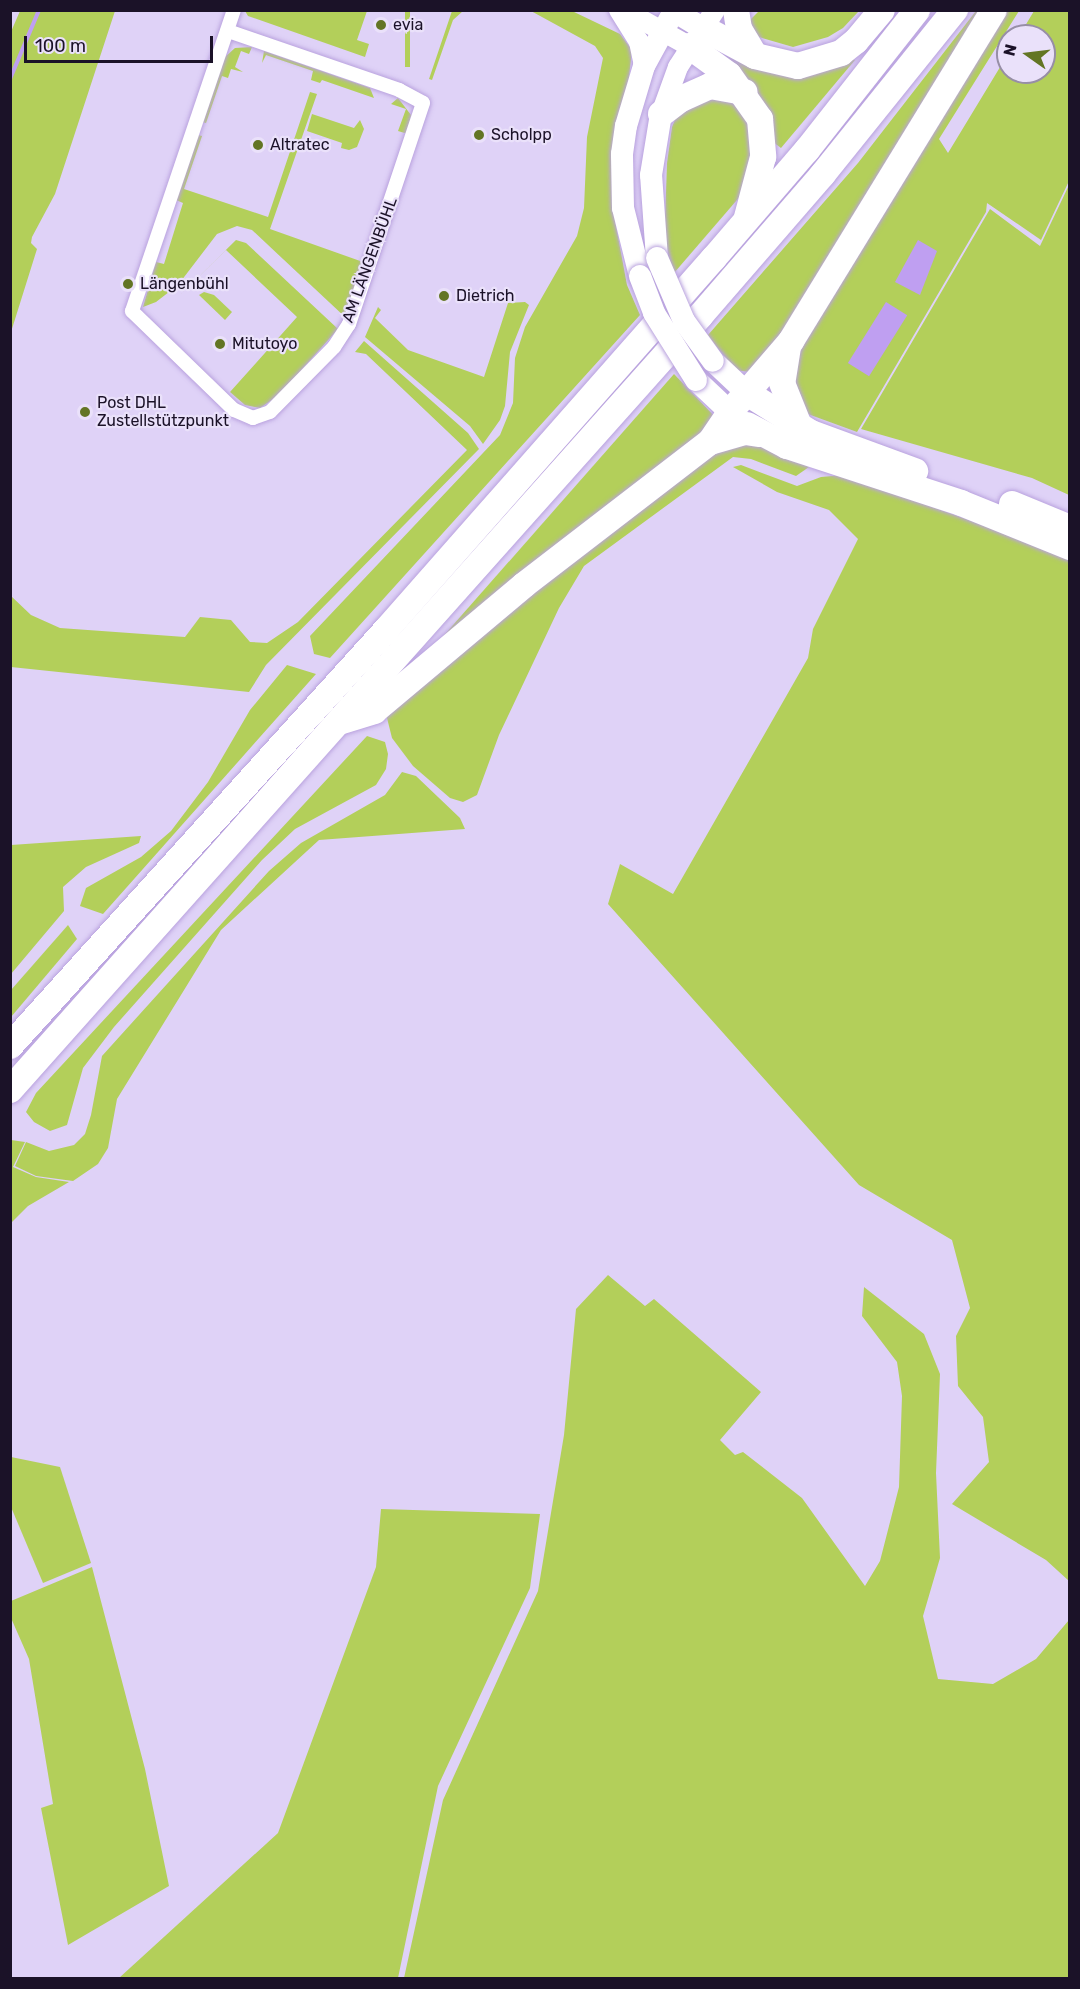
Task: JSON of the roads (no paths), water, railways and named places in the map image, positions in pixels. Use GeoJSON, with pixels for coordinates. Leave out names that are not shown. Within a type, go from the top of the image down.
{"type":"FeatureCollection","features":[{"type":"Feature","properties":{"kind":"highway"},"geometry":{"type":"LineString","coordinates":[[736,10],[739,29],[755,56]]}},
{"type":"Feature","properties":{"kind":"highway"},"geometry":{"type":"LineString","coordinates":[[702,28],[755,56],[798,66],[829,59],[856,41],[882,10]]}},
{"type":"Feature","properties":{"kind":"highway"},"geometry":{"type":"LineString","coordinates":[[10,1046],[386,630],[747,220],[917,10]]}},
{"type":"Feature","properties":{"kind":"highway"},"geometry":{"type":"LineString","coordinates":[[10,1090],[341,721],[823,174],[955,10]]}},
{"type":"Feature","properties":{"kind":"highway"},"geometry":{"type":"LineString","coordinates":[[341,721],[374,711],[524,585],[710,442],[730,412],[791,341],[994,10]]}},
{"type":"Feature","properties":{"kind":"highway"},"geometry":{"type":"LineString","coordinates":[[702,28],[729,75],[744,92],[760,120],[764,145],[747,220]]}},
{"type":"Feature","properties":{"kind":"highway"},"geometry":{"type":"LineString","coordinates":[[661,114],[681,99],[711,86],[744,92]]}},
{"type":"Feature","properties":{"kind":"highway"},"geometry":{"type":"LineString","coordinates":[[791,341],[783,361],[782,383],[821,445]]}},
{"type":"Feature","properties":{"kind":"highway"},"geometry":{"type":"LineString","coordinates":[[747,393],[821,445],[1070,547]]}},
{"type":"Feature","properties":{"kind":"highway"},"geometry":{"type":"LineString","coordinates":[[730,412],[760,434]]}},
{"type":"Feature","properties":{"kind":"highway"},"geometry":{"type":"LineString","coordinates":[[710,442],[745,432],[821,445],[1070,528]]}},
{"type":"Feature","properties":{"kind":"main road"},"geometry":{"type":"LineString","coordinates":[[619,10],[639,42],[644,66]]}},
{"type":"Feature","properties":{"kind":"main road"},"geometry":{"type":"LineString","coordinates":[[624,10],[671,15],[702,28],[661,114],[651,184],[657,258],[684,321],[713,361],[747,393]]}},
{"type":"Feature","properties":{"kind":"main road"},"geometry":{"type":"LineString","coordinates":[[671,15],[644,66],[626,126],[621,163],[623,208],[640,276],[654,313],[696,380],[730,412]]}},
{"type":"Feature","properties":{"kind":"street","name":"AM LÄNGENBÜHL"},"geometry":{"type":"LineString","coordinates":[[228,31],[399,90],[423,103],[349,324],[334,347],[270,412],[253,418],[234,410],[132,311],[234,10]]}},
{"type":"Feature","properties":{"kind":"waterway"},"geometry":{"type":"LineString","coordinates":[[10,79],[39,10]]}},
{"type":"Feature","properties":{"kind":"place","name":"evia"},"geometry":{"type":"Point","coordinates":[381,25]}},
{"type":"Feature","properties":{"kind":"place","name":"Scholpp"},"geometry":{"type":"Point","coordinates":[479,135]}},
{"type":"Feature","properties":{"kind":"place","name":"Altratec"},"geometry":{"type":"Point","coordinates":[258,145]}},
{"type":"Feature","properties":{"kind":"place","name":"Längenbühl"},"geometry":{"type":"Point","coordinates":[128,284]}},
{"type":"Feature","properties":{"kind":"place","name":"Dietrich"},"geometry":{"type":"Point","coordinates":[444,296]}},
{"type":"Feature","properties":{"kind":"place","name":"Mitutoyo"},"geometry":{"type":"Point","coordinates":[220,344]}},
{"type":"Feature","properties":{"kind":"place","name":"Post DHL Zustellstützpunkt"},"geometry":{"type":"Point","coordinates":[85,412]}}]}
